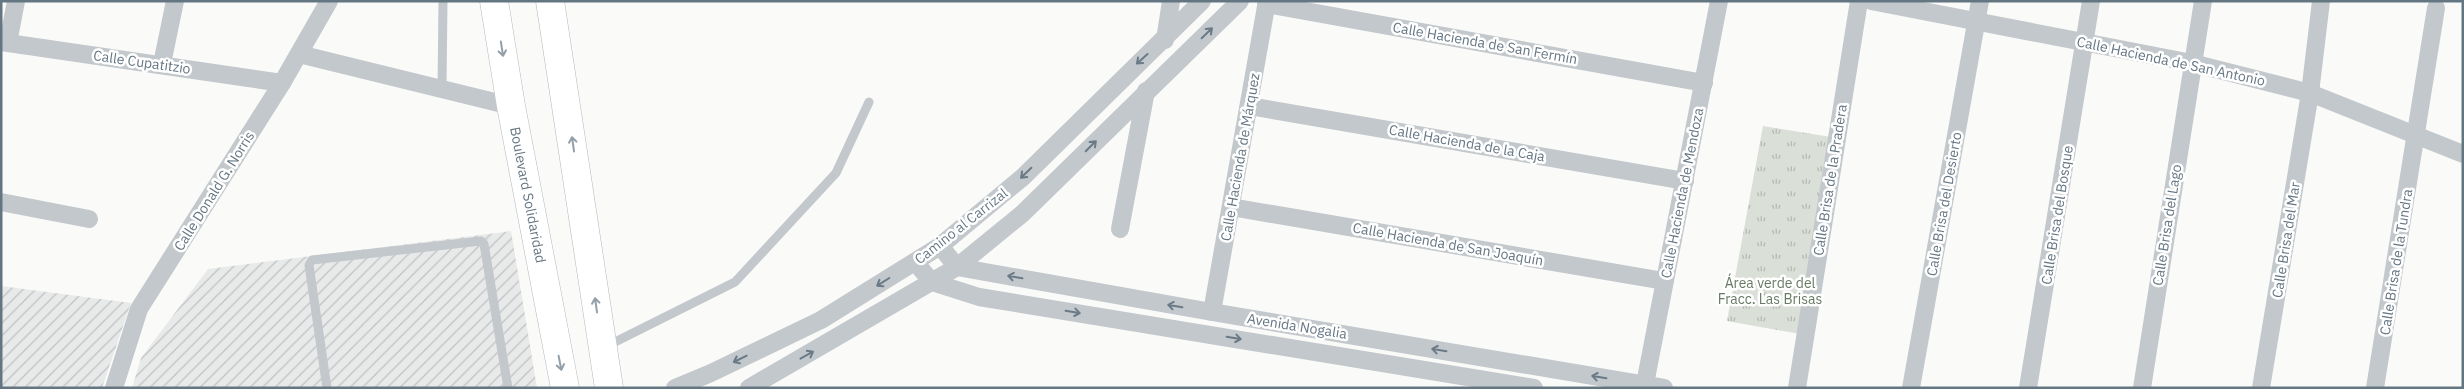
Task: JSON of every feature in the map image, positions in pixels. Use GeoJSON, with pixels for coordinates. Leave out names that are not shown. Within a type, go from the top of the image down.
{"type":"FeatureCollection","features":[{"type":"Feature","properties":{"kind":"highway","name":"Boulevard Solidaridad"},"geometry":{"type":"LineString","coordinates":[[494,1],[511,106],[565,388]]}},
{"type":"Feature","properties":{"kind":"highway"},"geometry":{"type":"LineString","coordinates":[[550,1],[606,370],[630,388]]}},
{"type":"Feature","properties":{"kind":"street"},"geometry":{"type":"LineString","coordinates":[[5,42],[16,1]]}},
{"type":"Feature","properties":{"kind":"street"},"geometry":{"type":"LineString","coordinates":[[162,64],[175,1]]}},
{"type":"Feature","properties":{"kind":"street","name":"Calle Donald G. Norris"},"geometry":{"type":"LineString","coordinates":[[114,388],[139,309],[282,83],[329,1]]}},
{"type":"Feature","properties":{"kind":"street"},"geometry":{"type":"LineString","coordinates":[[1165,40],[1171,1]]}},
{"type":"Feature","properties":{"kind":"street","name":"Camino al Carrizal"},"geometry":{"type":"LineString","coordinates":[[675,388],[711,373],[821,320],[940,246],[1023,177],[1141,60],[1165,40],[1202,1]]}},
{"type":"Feature","properties":{"kind":"street","name":"Camino al Carrizal"},"geometry":{"type":"LineString","coordinates":[[749,388],[957,266],[1022,214],[1240,1]]}},
{"type":"Feature","properties":{"kind":"street","name":"Calle Hacienda de Mendoza"},"geometry":{"type":"LineString","coordinates":[[1645,384],[1719,1]]}},
{"type":"Feature","properties":{"kind":"street","name":"Calle Brisa de la Pradera"},"geometry":{"type":"LineString","coordinates":[[1797,388],[1859,1]]}},
{"type":"Feature","properties":{"kind":"street","name":"Calle Hacienda de San Antonio"},"geometry":{"type":"LineString","coordinates":[[1871,1],[2192,62],[2310,93],[2463,154]]}},
{"type":"Feature","properties":{"kind":"street","name":"Calle Brisa del Desierto"},"geometry":{"type":"LineString","coordinates":[[1911,388],[1980,1]]}},
{"type":"Feature","properties":{"kind":"street","name":"Calle Brisa del Bosque"},"geometry":{"type":"LineString","coordinates":[[2028,388],[2091,1]]}},
{"type":"Feature","properties":{"kind":"street","name":"Calle Brisa del Lago"},"geometry":{"type":"LineString","coordinates":[[2142,388],[2203,1]]}},
{"type":"Feature","properties":{"kind":"street","name":"Calle Brisa del Mar"},"geometry":{"type":"LineString","coordinates":[[2261,388],[2310,93],[2320,1]]}},
{"type":"Feature","properties":{"kind":"street","name":"Calle Hacienda de San Fermín"},"geometry":{"type":"LineString","coordinates":[[1266,3],[1704,83]]}},
{"type":"Feature","properties":{"kind":"street","name":"Calle Hacienda de Márquez"},"geometry":{"type":"LineString","coordinates":[[1212,312],[1266,3]]}},
{"type":"Feature","properties":{"kind":"street","name":"Calle Brisa de la Tundra"},"geometry":{"type":"LineString","coordinates":[[2375,388],[2436,8]]}},
{"type":"Feature","properties":{"kind":"street","name":"Calle Cupatitzio"},"geometry":{"type":"LineString","coordinates":[[5,42],[282,83]]}},
{"type":"Feature","properties":{"kind":"street"},"geometry":{"type":"LineString","coordinates":[[299,54],[511,106]]}},
{"type":"Feature","properties":{"kind":"street"},"geometry":{"type":"LineString","coordinates":[[1120,229],[1146,91]]}},
{"type":"Feature","properties":{"kind":"street","name":"Calle Hacienda de la Caja"},"geometry":{"type":"LineString","coordinates":[[1249,106],[1685,181]]}},
{"type":"Feature","properties":{"kind":"street"},"geometry":{"type":"LineString","coordinates":[[1,202],[90,220]]}},
{"type":"Feature","properties":{"kind":"street","name":"Calle Hacienda de San Joaquín"},"geometry":{"type":"LineString","coordinates":[[1231,207],[1664,281]]}},
{"type":"Feature","properties":{"kind":"street"},"geometry":{"type":"LineString","coordinates":[[940,246],[957,266]]}},
{"type":"Feature","properties":{"kind":"street"},"geometry":{"type":"LineString","coordinates":[[915,262],[932,282]]}},
{"type":"Feature","properties":{"kind":"street","name":"Avenida Nogalia"},"geometry":{"type":"LineString","coordinates":[[957,266],[1212,312],[1664,388]]}},
{"type":"Feature","properties":{"kind":"street","name":"Avenida Nogalia"},"geometry":{"type":"LineString","coordinates":[[932,282],[979,297],[1461,382],[1534,388]]}},
{"type":"Feature","properties":{"kind":"street"},"geometry":{"type":"LineString","coordinates":[[1461,382],[1466,355]]}},
{"type":"Feature","properties":{"kind":"lane"},"geometry":{"type":"LineString","coordinates":[[442,88],[443,1]]}},
{"type":"Feature","properties":{"kind":"lane"},"geometry":{"type":"LineString","coordinates":[[606,370],[735,282],[836,173],[869,102]]}},
{"type":"Feature","properties":{"kind":"lane"},"geometry":{"type":"LineString","coordinates":[[327,388],[309,265],[312,260],[481,241],[484,244],[508,388]]}},
{"type":"Feature","properties":{"kind":"shaded area"},"geometry":{"type":"Polygon","coordinates":[[[511,231],[537,388],[132,388],[141,358],[208,269],[511,231]]]}},
{"type":"Feature","properties":{"kind":"shaded area"},"geometry":{"type":"Polygon","coordinates":[[[1,286],[131,303],[102,388],[1,388],[1,286]]]}},
{"type":"Feature","properties":{"kind":"green space","name":"Área verde del Fracc. Las Brisas"},"geometry":{"type":"Polygon","coordinates":[[[1763,126],[1831,137],[1800,334],[1727,321],[1763,126]]]}}]}
